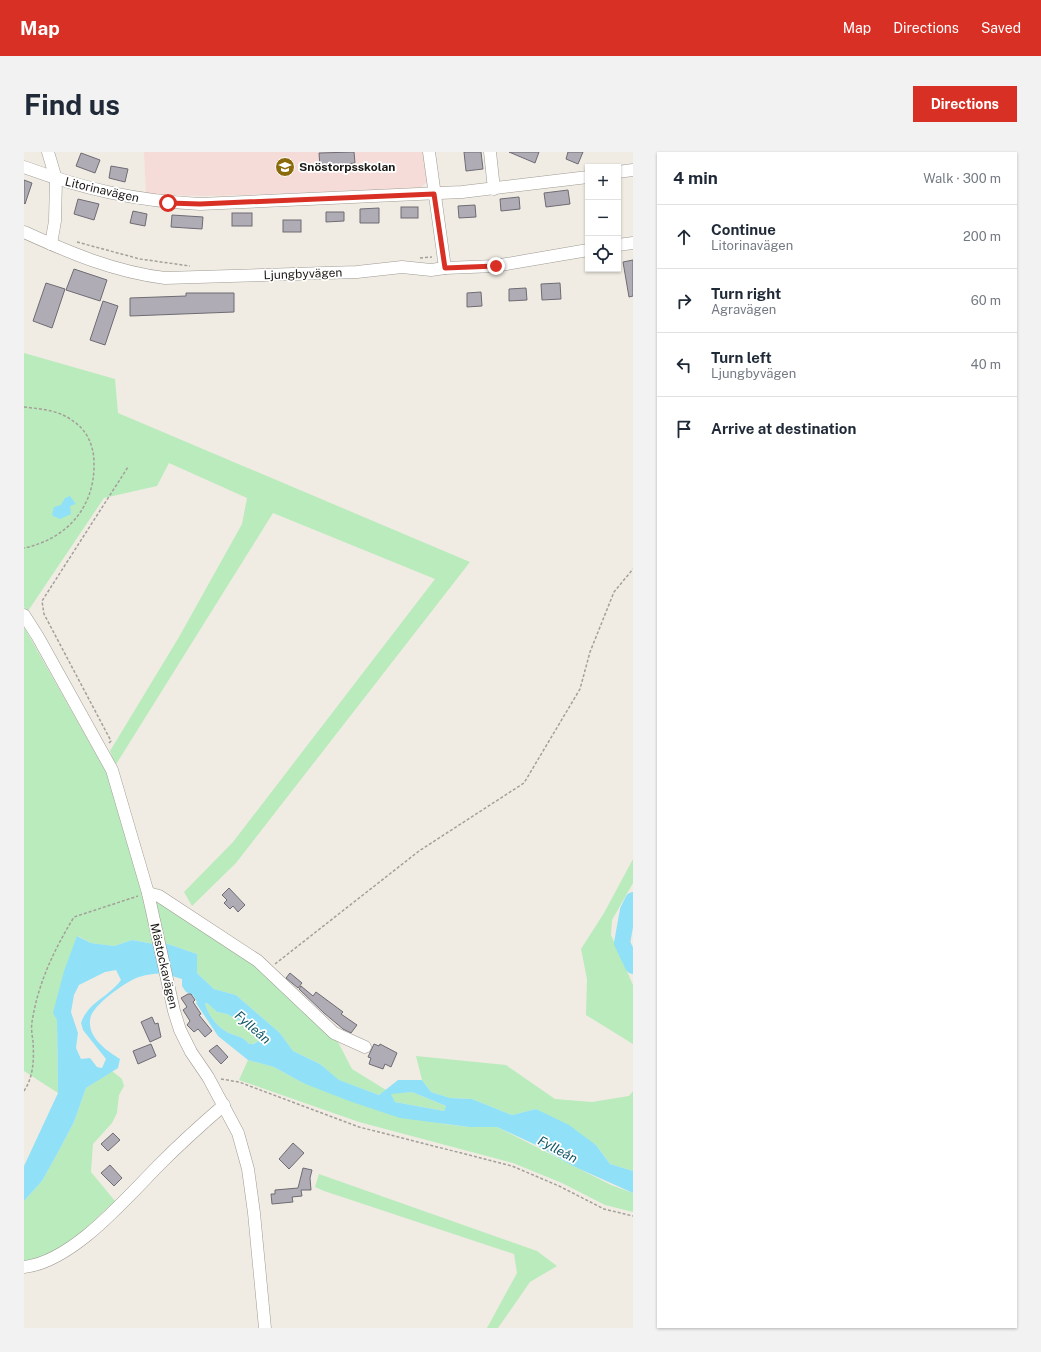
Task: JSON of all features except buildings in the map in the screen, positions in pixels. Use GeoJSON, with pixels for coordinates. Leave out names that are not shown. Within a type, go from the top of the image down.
{"type":"FeatureCollection","features":[{"type":"Feature","properties":{"kind":"street"},"geometry":{"type":"LineString","coordinates":[[48,152],[56,179],[55,221],[50,244]]}},
{"type":"Feature","properties":{"kind":"street"},"geometry":{"type":"LineString","coordinates":[[429,152],[445,268]]}},
{"type":"Feature","properties":{"kind":"street"},"geometry":{"type":"LineString","coordinates":[[490,152],[494,189]]}},
{"type":"Feature","properties":{"kind":"street","name":"Litorinavägen"},"geometry":{"type":"LineString","coordinates":[[24,167],[56,179],[99,191],[168,203],[200,204],[434,194],[494,189],[585,177]]}},
{"type":"Feature","properties":{"kind":"street"},"geometry":{"type":"LineString","coordinates":[[621,172],[633,170]]}},
{"type":"Feature","properties":{"kind":"street","name":"Ljungbyvägen"},"geometry":{"type":"LineString","coordinates":[[24,232],[108,267],[136,274],[165,278],[357,272],[402,267],[431,270],[496,266],[585,251]]}},
{"type":"Feature","properties":{"kind":"street"},"geometry":{"type":"LineString","coordinates":[[621,245],[633,243]]}},
{"type":"Feature","properties":{"kind":"street","name":"Mästockavägen"},"geometry":{"type":"LineString","coordinates":[[24,615],[114,777],[148,893],[155,930],[180,1030],[191,1052],[224,1105],[238,1133],[248,1169],[254,1212],[265,1328]]}},
{"type":"Feature","properties":{"kind":"street"},"geometry":{"type":"LineString","coordinates":[[148,893],[159,896],[258,961],[334,1033],[365,1048]]}},
{"type":"Feature","properties":{"kind":"street"},"geometry":{"type":"LineString","coordinates":[[24,1267],[38,1265],[60,1255],[99,1224],[172,1152],[224,1105]]}},
{"type":"Feature","properties":{"kind":"path"},"geometry":{"type":"LineString","coordinates":[[73,241],[140,259],[190,266]]}},
{"type":"Feature","properties":{"kind":"path"},"geometry":{"type":"LineString","coordinates":[[417,258],[432,257],[435,254],[443,253]]}},
{"type":"Feature","properties":{"kind":"path"},"geometry":{"type":"LineString","coordinates":[[24,407],[58,413],[73,420],[90,440],[94,452],[92,491],[82,512],[73,523],[48,541],[24,548]]}},
{"type":"Feature","properties":{"kind":"path"},"geometry":{"type":"LineString","coordinates":[[102,753],[110,741],[44,614],[42,601],[128,466]]}},
{"type":"Feature","properties":{"kind":"path"},"geometry":{"type":"LineString","coordinates":[[268,970],[420,851],[524,782],[580,689],[590,652],[614,592],[633,569]]}},
{"type":"Feature","properties":{"kind":"path"},"geometry":{"type":"LineString","coordinates":[[24,1091],[31,1074],[34,1058],[31,1024],[39,988],[54,950],[74,917],[148,893]]}},
{"type":"Feature","properties":{"kind":"path"},"geometry":{"type":"LineString","coordinates":[[208,1078],[239,1082],[359,1127],[512,1166],[559,1186],[604,1209],[633,1216]]}},
{"type":"Feature","properties":{"kind":"shaded area","name":"Snöstorpsskolan"},"geometry":{"type":"Polygon","coordinates":[[[144,152],[424,152],[427,182],[419,189],[209,196],[146,195],[144,152]]]}},
{"type":"Feature","properties":{"kind":"green space"},"geometry":{"type":"Polygon","coordinates":[[[24,353],[115,379],[118,413],[470,562],[236,863],[192,906],[184,892],[233,842],[435,579],[273,513],[115,766],[110,751],[179,637],[242,524],[247,498],[169,463],[157,486],[104,498],[28,611],[24,607],[24,353]]]}},
{"type":"Feature","properties":{"kind":"green space"},"geometry":{"type":"Polygon","coordinates":[[[24,627],[106,772],[126,830],[154,944],[132,940],[114,946],[91,943],[78,936],[57,1020],[58,1093],[24,1071],[24,627]]]}},
{"type":"Feature","properties":{"kind":"green space"},"geometry":{"type":"Polygon","coordinates":[[[633,859],[633,883],[612,920],[611,935],[633,985],[633,1044],[586,1015],[587,979],[581,949],[604,913],[633,859]]]}},
{"type":"Feature","properties":{"kind":"green space"},"geometry":{"type":"Polygon","coordinates":[[[154,901],[160,902],[256,964],[338,1042],[352,1069],[386,1090],[379,1095],[338,1080],[320,1064],[293,1051],[280,1033],[236,995],[214,989],[197,973],[197,954],[165,943],[154,901]]]}},
{"type":"Feature","properties":{"kind":"green space"},"geometry":{"type":"Polygon","coordinates":[[[207,1003],[217,1012],[227,1014],[239,1020],[259,1041],[249,1044],[241,1038],[223,1030],[211,1016],[205,1004],[207,1003]]]}},
{"type":"Feature","properties":{"kind":"green space"},"geometry":{"type":"Polygon","coordinates":[[[416,1056],[506,1065],[555,1099],[592,1102],[629,1096],[633,1091],[633,1171],[610,1164],[596,1145],[536,1109],[512,1115],[472,1099],[450,1098],[431,1092],[422,1080],[416,1056]]]}},
{"type":"Feature","properties":{"kind":"green space"},"geometry":{"type":"Polygon","coordinates":[[[248,1060],[274,1067],[303,1083],[444,1124],[469,1127],[497,1127],[611,1185],[633,1193],[633,1212],[605,1205],[562,1183],[513,1163],[359,1122],[239,1080],[248,1060]]]}},
{"type":"Feature","properties":{"kind":"green space"},"geometry":{"type":"Polygon","coordinates":[[[112,1071],[122,1079],[124,1086],[119,1095],[117,1113],[112,1123],[93,1144],[91,1172],[115,1201],[72,1241],[57,1252],[24,1263],[24,1201],[42,1181],[56,1156],[74,1122],[86,1088],[112,1071]]]}},
{"type":"Feature","properties":{"kind":"green space"},"geometry":{"type":"Polygon","coordinates":[[[412,1092],[446,1106],[444,1111],[395,1102],[390,1093],[412,1092]]]}},
{"type":"Feature","properties":{"kind":"green space"},"geometry":{"type":"Polygon","coordinates":[[[319,1174],[537,1251],[557,1266],[530,1282],[498,1328],[487,1328],[517,1273],[514,1254],[324,1191],[315,1187],[319,1174]]]}},
{"type":"Feature","properties":{"kind":"water"},"geometry":{"type":"Polygon","coordinates":[[[70,496],[76,504],[70,506],[71,514],[60,519],[53,516],[52,514],[54,507],[61,505],[65,498],[70,496]]]}},
{"type":"Feature","properties":{"kind":"water"},"geometry":{"type":"Polygon","coordinates":[[[77,936],[91,943],[114,946],[132,940],[154,944],[165,943],[197,954],[197,973],[214,989],[236,995],[280,1033],[293,1051],[320,1064],[339,1080],[379,1095],[398,1080],[422,1080],[431,1092],[450,1098],[472,1099],[512,1115],[536,1109],[569,1125],[596,1145],[610,1164],[633,1171],[633,1193],[573,1166],[536,1145],[497,1127],[469,1127],[400,1118],[349,1101],[303,1083],[274,1067],[248,1060],[218,1036],[196,1003],[197,1002],[193,995],[186,992],[182,986],[182,979],[164,974],[151,974],[134,979],[115,991],[101,1002],[92,1014],[90,1027],[92,1033],[104,1048],[120,1059],[118,1068],[86,1088],[74,1122],[56,1156],[42,1181],[24,1201],[24,1166],[58,1093],[57,1020],[53,1013],[64,971],[77,936]],[[116,970],[105,972],[79,985],[74,995],[71,1012],[78,1033],[76,1048],[81,1059],[90,1058],[97,1067],[102,1068],[106,1059],[83,1030],[81,1023],[89,1010],[121,980],[116,970]],[[207,1003],[205,1004],[213,1020],[223,1030],[241,1038],[249,1044],[259,1041],[239,1020],[227,1014],[217,1012],[207,1003]],[[412,1092],[391,1094],[395,1102],[444,1111],[446,1106],[412,1092]]]}},
{"type":"Feature","properties":{"kind":"waterway","name":"Fylleån"},"geometry":{"type":"LineString","coordinates":[[633,900],[628,910],[622,943],[633,966]]}},
{"type":"Feature","properties":{"kind":"place","name":"Snöstorpsskolan"},"geometry":{"type":"Point","coordinates":[285,167]}},
{"type":"Feature","properties":{"kind":"route"},"geometry":{"type":"LineString","coordinates":[[168,203],[200,204],[267,202],[434,194],[445,268],[496,266]]}}]}
